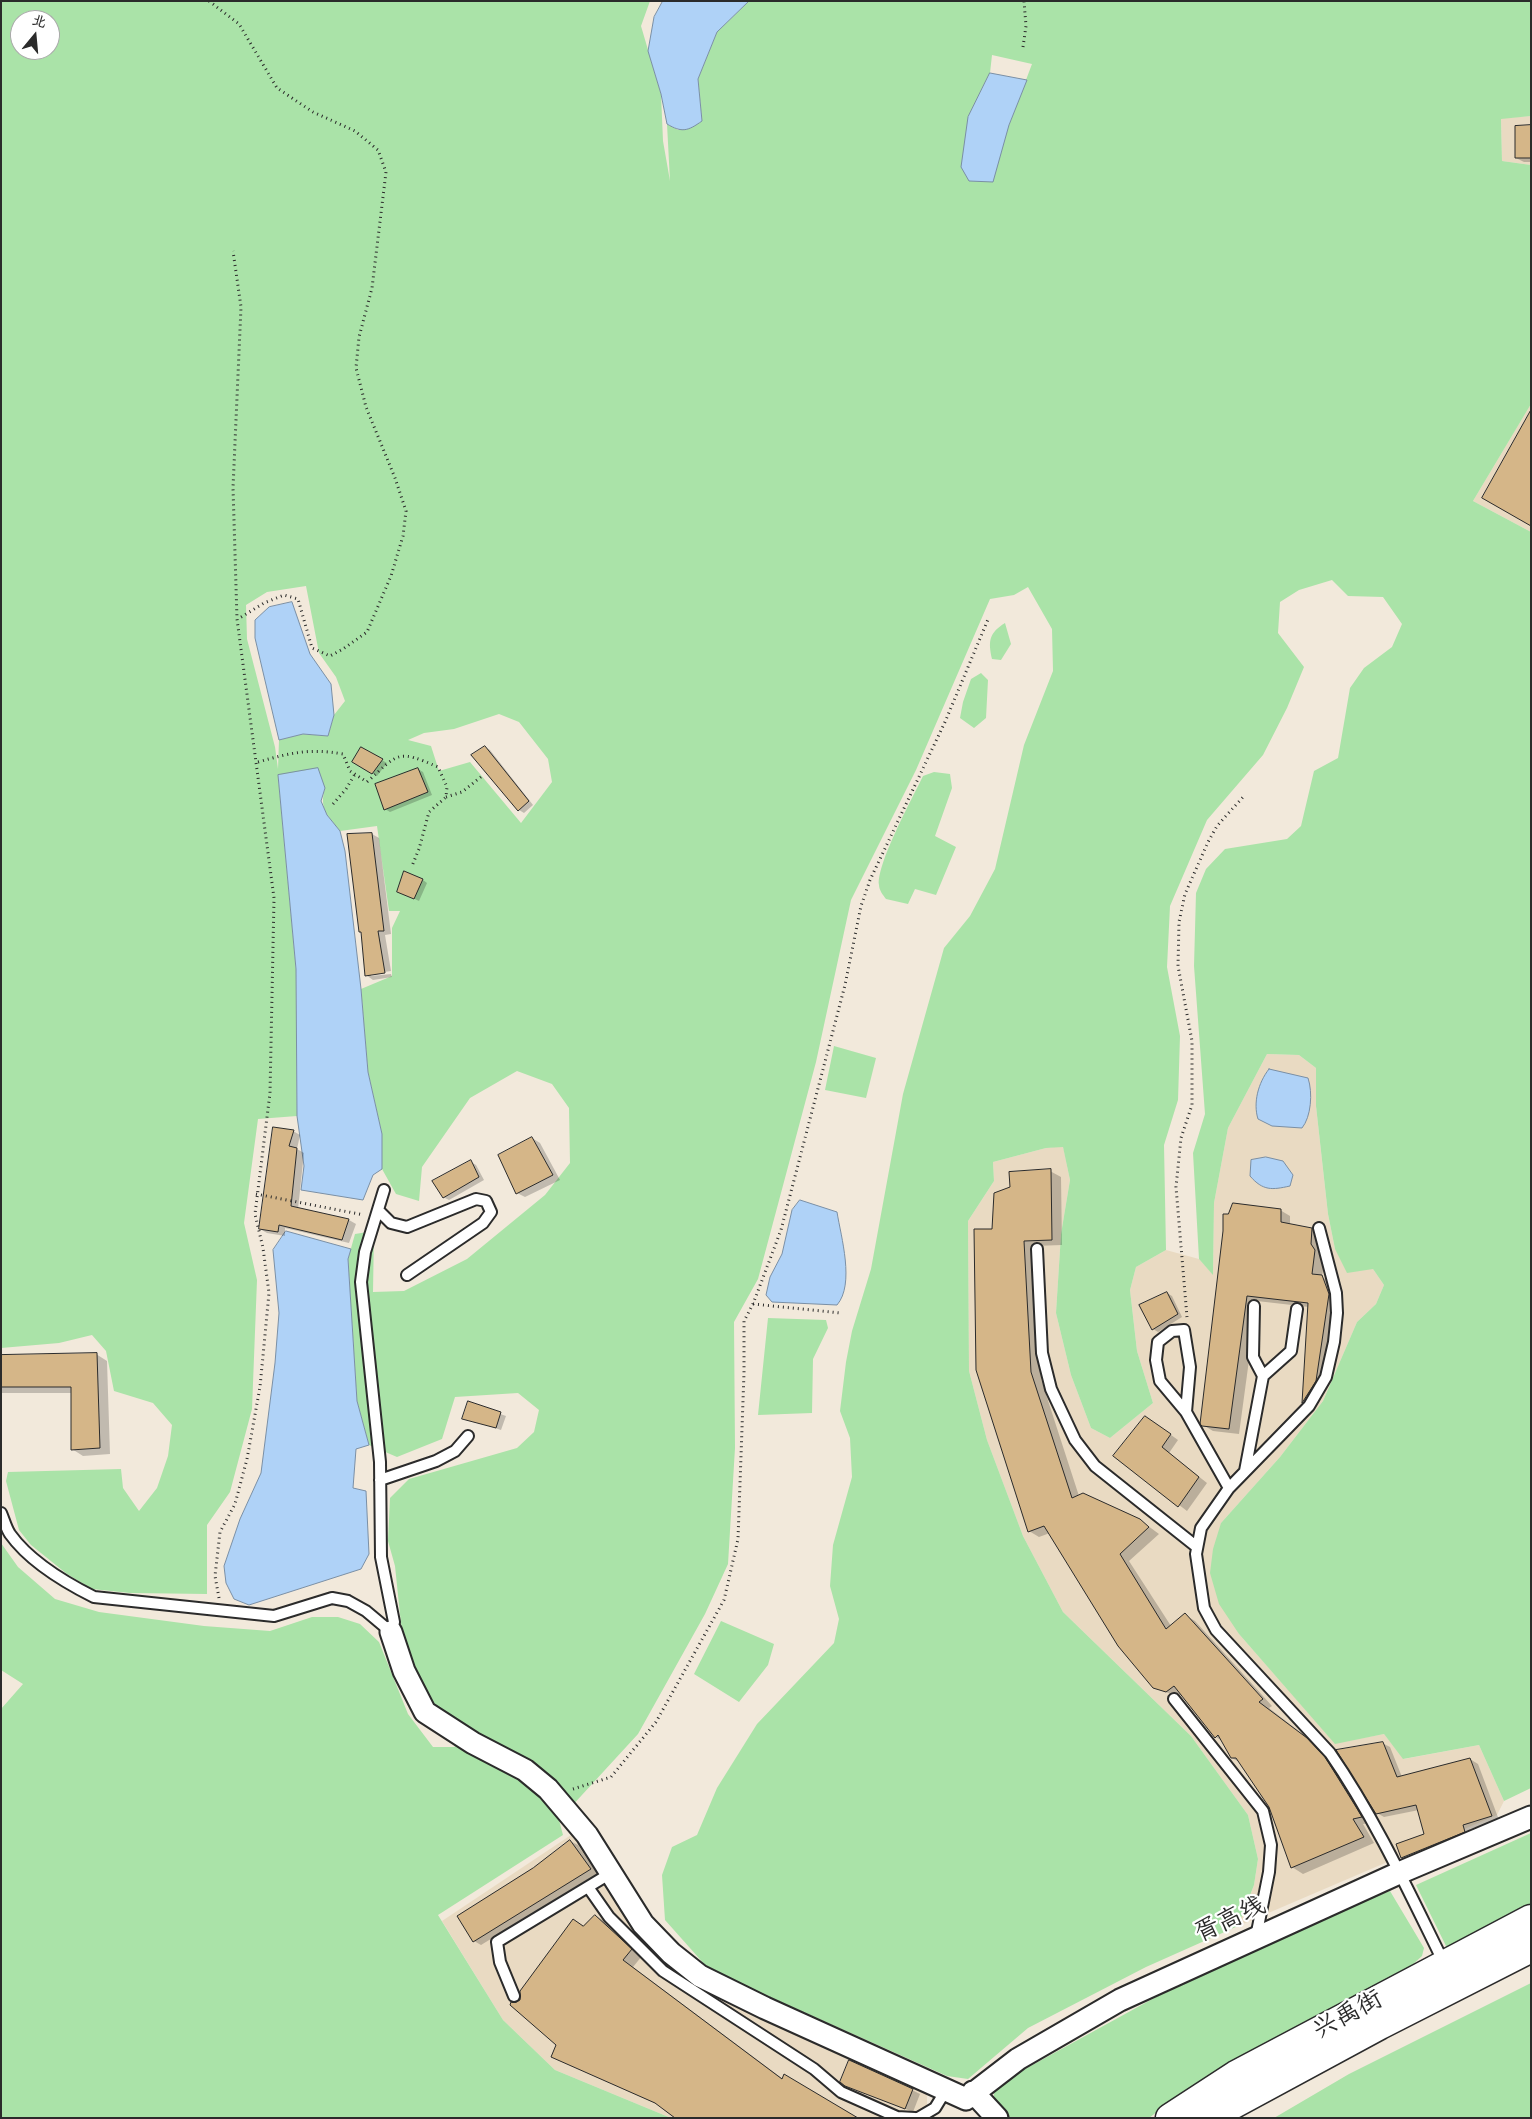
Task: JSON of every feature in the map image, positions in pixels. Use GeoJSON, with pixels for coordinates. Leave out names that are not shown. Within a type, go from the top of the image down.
{"type":"FeatureCollection","features":[{"type":"Feature","properties":{"kind":"main road","name":"兴禹街"},"geometry":{"type":"LineString","coordinates":[[1170,2118],[1236,2075],[1444,1963],[1531,1919]]}},
{"type":"Feature","properties":{"kind":"main road","name":"兴禹街"},"geometry":{"type":"LineString","coordinates":[[1208,2118],[1380,2025],[1531,1948]]}},
{"type":"Feature","properties":{"kind":"street"},"geometry":{"type":"LineString","coordinates":[[391,1632],[404,1672],[425,1712],[473,1744],[525,1770],[548,1789],[588,1835],[643,1924],[672,1953],[700,1976],[765,2008],[946,2090],[969,2096],[998,2118]]}},
{"type":"Feature","properties":{"kind":"street","name":"胥高线"},"geometry":{"type":"LineString","coordinates":[[969,2096],[1018,2059],[1120,2000],[1399,1873],[1531,1817]]}},
{"type":"Feature","properties":{"kind":"lane"},"geometry":{"type":"LineString","coordinates":[[1,1513],[10,1534],[32,1558],[67,1584],[94,1597],[274,1616],[332,1598],[348,1601],[366,1610],[391,1632],[394,1622],[381,1557],[380,1462],[361,1282],[374,1213],[384,1190]]}},
{"type":"Feature","properties":{"kind":"lane"},"geometry":{"type":"LineString","coordinates":[[374,1213],[391,1224],[406,1227],[476,1198],[486,1201],[491,1212],[484,1223],[407,1275]]}},
{"type":"Feature","properties":{"kind":"lane"},"geometry":{"type":"LineString","coordinates":[[1318,1228],[1336,1293],[1337,1313],[1334,1342],[1326,1377],[1309,1406],[1229,1488],[1200,1528],[1196,1554],[1204,1608],[1216,1630],[1330,1753],[1344,1774],[1399,1873],[1444,1963]]}},
{"type":"Feature","properties":{"kind":"lane"},"geometry":{"type":"LineString","coordinates":[[1037,1249],[1042,1353],[1051,1389],[1075,1440],[1095,1466],[1197,1547]]}},
{"type":"Feature","properties":{"kind":"lane"},"geometry":{"type":"LineString","coordinates":[[1254,1306],[1253,1357],[1263,1376]]}},
{"type":"Feature","properties":{"kind":"lane"},"geometry":{"type":"LineString","coordinates":[[1245,1472],[1263,1376],[1291,1350],[1297,1309]]}},
{"type":"Feature","properties":{"kind":"lane"},"geometry":{"type":"LineString","coordinates":[[1186,1412],[1190,1367],[1184,1330],[1172,1331],[1158,1342],[1156,1360],[1160,1381],[1186,1412],[1229,1488]]}},
{"type":"Feature","properties":{"kind":"lane"},"geometry":{"type":"LineString","coordinates":[[380,1480],[436,1461],[455,1451],[468,1436]]}},
{"type":"Feature","properties":{"kind":"lane"},"geometry":{"type":"LineString","coordinates":[[1174,1699],[1263,1812],[1271,1845],[1269,1872],[1256,1938]]}},
{"type":"Feature","properties":{"kind":"lane"},"geometry":{"type":"LineString","coordinates":[[514,1996],[500,1962],[496,1942],[611,1873]]}},
{"type":"Feature","properties":{"kind":"lane"},"geometry":{"type":"LineString","coordinates":[[588,1887],[610,1917],[663,1971],[814,2069],[841,2092],[882,2115],[916,2118],[936,2108],[946,2090]]}},
{"type":"Feature","properties":{"kind":"path"},"geometry":{"type":"LineString","coordinates":[[209,1],[239,24],[277,88],[313,112],[355,131],[378,150],[386,172],[372,288],[359,337],[356,368],[366,407],[395,478],[406,511],[401,544],[391,576],[367,632],[343,649],[330,656],[312,648],[298,599],[284,595],[264,603],[237,620]]}},
{"type":"Feature","properties":{"kind":"path"},"geometry":{"type":"LineString","coordinates":[[1022,47],[1026,26],[1024,1]]}},
{"type":"Feature","properties":{"kind":"path"},"geometry":{"type":"LineString","coordinates":[[220,1611],[215,1576],[220,1532],[235,1504],[247,1460],[260,1387],[269,1293],[263,1248],[255,1214],[270,1093],[274,898],[258,762],[237,620],[233,488],[241,307],[233,252]]}},
{"type":"Feature","properties":{"kind":"path"},"geometry":{"type":"LineString","coordinates":[[548,1789],[577,1789],[611,1777],[656,1722],[724,1600],[738,1539],[744,1383],[744,1322],[753,1304],[781,1230],[845,985],[861,906],[870,880],[945,722],[989,617]]}},
{"type":"Feature","properties":{"kind":"path"},"geometry":{"type":"LineString","coordinates":[[258,762],[293,752],[320,750],[343,754],[350,771],[367,782],[395,757],[413,756],[438,767],[447,787],[446,797]]}},
{"type":"Feature","properties":{"kind":"path"},"geometry":{"type":"LineString","coordinates":[[333,804],[346,789],[355,774]]}},
{"type":"Feature","properties":{"kind":"path"},"geometry":{"type":"LineString","coordinates":[[412,866],[419,849],[429,812],[446,797],[462,792],[482,776]]}},
{"type":"Feature","properties":{"kind":"path"},"geometry":{"type":"LineString","coordinates":[[1184,1330],[1188,1313],[1176,1187],[1181,1138],[1192,1105],[1192,1041],[1178,966],[1179,922],[1185,894],[1208,842],[1217,826],[1243,797]]}},
{"type":"Feature","properties":{"kind":"path"},"geometry":{"type":"LineString","coordinates":[[256,1194],[374,1213]]}},
{"type":"Feature","properties":{"kind":"path"},"geometry":{"type":"LineString","coordinates":[[753,1304],[841,1313]]}},
{"type":"Feature","properties":{"kind":"shaded area"},"geometry":{"type":"Polygon","coordinates":[[[1531,116],[1531,165],[1502,161],[1501,118],[1531,116]]]}},
{"type":"Feature","properties":{"kind":"shaded area"},"geometry":{"type":"Polygon","coordinates":[[[1531,404],[1531,532],[1473,501],[1531,404]]]}},
{"type":"Feature","properties":{"kind":"shaded area"},"geometry":{"type":"Polygon","coordinates":[[[1267,1054],[1299,1055],[1316,1068],[1316,1106],[1328,1214],[1335,1249],[1373,1269],[1384,1285],[1376,1304],[1357,1322],[1323,1401],[1280,1457],[1221,1523],[1239,1634],[1335,1743],[1384,1734],[1404,1759],[1479,1745],[1504,1801],[1497,1815],[1238,1926],[1254,1885],[1258,1859],[1248,1815],[1191,1736],[1063,1612],[1023,1536],[987,1440],[969,1371],[968,1221],[994,1181],[993,1162],[1046,1148],[1063,1146],[1070,1180],[1061,1234],[1056,1313],[1071,1375],[1091,1428],[1110,1438],[1153,1403],[1137,1351],[1130,1290],[1136,1267],[1166,1250],[1199,1259],[1213,1274],[1214,1203],[1228,1128],[1267,1054]]]}},
{"type":"Feature","properties":{"kind":"shaded area"},"geometry":{"type":"Polygon","coordinates":[[[574,1833],[641,1934],[927,2090],[927,2118],[671,2118],[555,2070],[503,2020],[442,1921],[574,1833]]]}},
{"type":"Feature","properties":{"kind":"green space"},"geometry":{"type":"Polygon","coordinates":[[[1,1],[650,1],[641,26],[661,94],[663,141],[670,181],[667,124],[678,130],[702,121],[698,79],[717,32],[749,1],[1531,1],[1531,116],[1501,119],[1502,161],[1531,165],[1531,404],[1473,501],[1531,532],[1531,1788],[1504,1801],[1479,1745],[1403,1759],[1384,1734],[1335,1744],[1239,1634],[1219,1604],[1210,1573],[1213,1549],[1221,1523],[1280,1457],[1323,1401],[1357,1322],[1376,1304],[1384,1285],[1373,1269],[1347,1273],[1335,1249],[1328,1214],[1316,1106],[1316,1068],[1299,1055],[1267,1054],[1228,1128],[1214,1203],[1213,1275],[1199,1259],[1193,1153],[1205,1114],[1194,966],[1196,893],[1206,869],[1225,849],[1287,839],[1301,826],[1314,771],[1338,758],[1350,688],[1364,668],[1392,647],[1402,624],[1383,597],[1348,596],[1332,580],[1299,590],[1280,602],[1278,633],[1304,667],[1287,708],[1263,755],[1207,820],[1170,906],[1167,967],[1180,1036],[1178,1100],[1164,1145],[1166,1250],[1136,1267],[1130,1290],[1137,1351],[1153,1403],[1110,1438],[1091,1428],[1071,1375],[1056,1313],[1061,1234],[1070,1180],[1063,1147],[1046,1148],[993,1162],[994,1181],[968,1221],[969,1371],[987,1440],[1023,1536],[1063,1612],[1191,1736],[1248,1815],[1258,1859],[1254,1885],[1238,1926],[1146,1967],[1028,2028],[968,2079],[947,2076],[752,1989],[722,1984],[665,1920],[662,1875],[672,1847],[697,1835],[717,1788],[757,1724],[834,1643],[839,1619],[830,1586],[833,1545],[852,1477],[850,1438],[840,1411],[846,1362],[852,1331],[871,1269],[903,1094],[944,948],[970,916],[995,869],[1024,745],[1053,671],[1052,629],[1028,587],[1014,595],[990,599],[916,770],[851,900],[816,1062],[758,1279],[734,1322],[735,1448],[728,1564],[705,1614],[638,1734],[559,1820],[563,1835],[438,1915],[503,2020],[555,2070],[671,2118],[1,2118],[1,1709],[23,1684],[1,1670],[1,1543],[18,1567],[55,1599],[99,1612],[204,1626],[270,1631],[312,1617],[338,1617],[360,1624],[379,1642],[408,1714],[433,1747],[455,1747],[434,1714],[413,1662],[401,1624],[395,1566],[388,1541],[390,1498],[409,1479],[517,1448],[534,1432],[539,1410],[518,1393],[455,1397],[442,1439],[397,1457],[369,1445],[357,1401],[348,1259],[355,1234],[374,1231],[373,1292],[404,1291],[467,1259],[545,1195],[570,1163],[569,1108],[552,1084],[517,1071],[470,1098],[422,1167],[419,1201],[396,1194],[382,1169],[382,1134],[368,1072],[361,989],[392,976],[392,928],[400,911],[389,911],[377,826],[340,831],[325,811],[323,795],[325,788],[278,775],[296,969],[297,1116],[258,1119],[244,1223],[257,1280],[252,1409],[230,1492],[207,1525],[207,1594],[130,1593],[92,1589],[67,1574],[31,1545],[19,1530],[6,1481],[8,1472],[121,1469],[123,1488],[139,1511],[157,1488],[168,1456],[172,1425],[153,1403],[114,1391],[106,1351],[92,1335],[59,1343],[1,1348],[1,1]],[[992,55],[990,73],[968,117],[1009,125],[1032,64],[992,55]],[[306,586],[267,592],[246,605],[247,639],[275,747],[278,769],[279,740],[303,734],[328,736],[334,715],[345,701],[336,677],[319,653],[306,586]],[[499,714],[454,729],[424,733],[408,740],[431,746],[439,771],[470,762],[521,823],[552,782],[548,759],[519,722],[499,714]]]}},
{"type":"Feature","properties":{"kind":"green space"},"geometry":{"type":"Polygon","coordinates":[[[1005,623],[1011,644],[1001,660],[992,659],[991,638],[996,630],[1005,623]]]}},
{"type":"Feature","properties":{"kind":"green space"},"geometry":{"type":"Polygon","coordinates":[[[981,673],[988,680],[986,718],[974,728],[960,718],[971,679],[981,673]]]}},
{"type":"Feature","properties":{"kind":"green space"},"geometry":{"type":"Polygon","coordinates":[[[934,772],[950,774],[952,788],[935,836],[956,847],[936,895],[915,889],[908,904],[886,899],[880,891],[879,885],[883,862],[923,776],[934,772]]]}},
{"type":"Feature","properties":{"kind":"green space"},"geometry":{"type":"Polygon","coordinates":[[[834,1046],[876,1058],[866,1098],[825,1090],[834,1046]]]}},
{"type":"Feature","properties":{"kind":"green space"},"geometry":{"type":"Polygon","coordinates":[[[768,1318],[826,1320],[828,1328],[813,1359],[812,1413],[758,1415],[768,1318]]]}},
{"type":"Feature","properties":{"kind":"green space"},"geometry":{"type":"Polygon","coordinates":[[[721,1621],[774,1644],[768,1665],[739,1702],[694,1674],[721,1621]]]}},
{"type":"Feature","properties":{"kind":"green space"},"geometry":{"type":"Polygon","coordinates":[[[1531,1833],[1531,1904],[1447,1948],[1416,1885],[1531,1833]]]}},
{"type":"Feature","properties":{"kind":"green space"},"geometry":{"type":"Polygon","coordinates":[[[1390,1891],[1424,1948],[1422,1956],[1410,1967],[1233,2061],[1171,2101],[1149,2118],[1010,2118],[994,2102],[994,2091],[1005,2080],[1156,1997],[1354,1905],[1390,1891]]]}},
{"type":"Feature","properties":{"kind":"green space"},"geometry":{"type":"Polygon","coordinates":[[[1531,1983],[1531,2118],[1274,2118],[1349,2074],[1531,1983]]]}},
{"type":"Feature","properties":{"kind":"water"},"geometry":{"type":"Polygon","coordinates":[[[663,1],[749,1],[717,32],[698,79],[702,121],[685,130],[677,129],[667,124],[661,94],[648,51],[654,17],[663,1]]]}},
{"type":"Feature","properties":{"kind":"water"},"geometry":{"type":"Polygon","coordinates":[[[990,73],[1027,80],[1009,125],[993,182],[969,181],[961,167],[968,117],[990,73]]]}},
{"type":"Feature","properties":{"kind":"water"},"geometry":{"type":"Polygon","coordinates":[[[292,602],[310,654],[331,684],[334,715],[328,736],[303,734],[279,740],[255,638],[255,620],[269,607],[292,602]]]}},
{"type":"Feature","properties":{"kind":"water"},"geometry":{"type":"Polygon","coordinates":[[[318,768],[325,788],[321,801],[327,815],[340,831],[345,851],[361,989],[368,1072],[382,1134],[382,1169],[373,1175],[363,1200],[301,1190],[304,1166],[297,1116],[296,969],[278,775],[318,768]]]}},
{"type":"Feature","properties":{"kind":"water"},"geometry":{"type":"Polygon","coordinates":[[[1269,1069],[1308,1078],[1310,1084],[1310,1104],[1307,1118],[1302,1128],[1272,1126],[1258,1119],[1257,1093],[1269,1069]]]}},
{"type":"Feature","properties":{"kind":"water"},"geometry":{"type":"Polygon","coordinates":[[[1266,1157],[1283,1161],[1293,1175],[1290,1186],[1278,1188],[1264,1187],[1250,1176],[1251,1160],[1266,1157]]]}},
{"type":"Feature","properties":{"kind":"water"},"geometry":{"type":"Polygon","coordinates":[[[800,1200],[837,1212],[844,1247],[846,1273],[842,1296],[837,1305],[772,1302],[766,1295],[770,1277],[782,1254],[792,1210],[800,1200]]]}},
{"type":"Feature","properties":{"kind":"water"},"geometry":{"type":"Polygon","coordinates":[[[286,1231],[351,1249],[348,1259],[357,1401],[369,1445],[356,1449],[353,1488],[366,1491],[369,1554],[361,1569],[249,1605],[234,1599],[226,1583],[224,1566],[240,1519],[261,1473],[275,1363],[279,1313],[273,1250],[286,1231]]]}},
{"type":"Feature","properties":{"kind":"building"},"geometry":{"type":"Polygon","coordinates":[[[1531,125],[1531,158],[1515,158],[1515,126],[1531,125]]]}},
{"type":"Feature","properties":{"kind":"building"},"geometry":{"type":"Polygon","coordinates":[[[1531,410],[1531,526],[1482,498],[1531,410]]]}},
{"type":"Feature","properties":{"kind":"building"},"geometry":{"type":"Polygon","coordinates":[[[485,746],[529,801],[518,811],[471,755],[485,746]]]}},
{"type":"Feature","properties":{"kind":"building"},"geometry":{"type":"Polygon","coordinates":[[[361,747],[383,759],[372,774],[352,762],[361,747]]]}},
{"type":"Feature","properties":{"kind":"building"},"geometry":{"type":"Polygon","coordinates":[[[418,768],[428,792],[384,810],[375,784],[418,768]]]}},
{"type":"Feature","properties":{"kind":"building"},"geometry":{"type":"Polygon","coordinates":[[[372,833],[384,931],[378,931],[385,973],[365,976],[361,932],[359,932],[347,834],[372,833]]]}},
{"type":"Feature","properties":{"kind":"building"},"geometry":{"type":"Polygon","coordinates":[[[404,871],[423,879],[414,899],[397,892],[404,871]]]}},
{"type":"Feature","properties":{"kind":"building"},"geometry":{"type":"Polygon","coordinates":[[[273,1127],[294,1130],[289,1146],[297,1148],[291,1206],[349,1219],[342,1240],[279,1225],[278,1232],[259,1229],[273,1127]]]}},
{"type":"Feature","properties":{"kind":"building"},"geometry":{"type":"Polygon","coordinates":[[[532,1137],[553,1175],[516,1194],[498,1155],[532,1137]]]}},
{"type":"Feature","properties":{"kind":"building"},"geometry":{"type":"Polygon","coordinates":[[[471,1160],[479,1177],[443,1198],[432,1181],[471,1160]]]}},
{"type":"Feature","properties":{"kind":"building"},"geometry":{"type":"Polygon","coordinates":[[[1051,1169],[1052,1240],[1024,1241],[1031,1372],[1072,1498],[1083,1493],[1140,1519],[1149,1527],[1120,1554],[1166,1629],[1185,1613],[1263,1699],[1259,1702],[1307,1738],[1325,1757],[1362,1817],[1353,1819],[1364,1837],[1291,1868],[1269,1807],[1236,1758],[1231,1758],[1218,1735],[1215,1738],[1174,1686],[1166,1692],[1153,1688],[1118,1646],[1044,1526],[1028,1532],[976,1370],[974,1229],[992,1229],[994,1193],[1010,1187],[1009,1172],[1051,1169]]]}},
{"type":"Feature","properties":{"kind":"building"},"geometry":{"type":"Polygon","coordinates":[[[1233,1203],[1281,1209],[1281,1222],[1312,1228],[1311,1244],[1315,1250],[1312,1274],[1322,1275],[1329,1294],[1316,1381],[1302,1403],[1308,1303],[1247,1296],[1229,1429],[1202,1426],[1200,1424],[1223,1231],[1223,1214],[1228,1214],[1233,1203]]]}},
{"type":"Feature","properties":{"kind":"building"},"geometry":{"type":"Polygon","coordinates":[[[1167,1292],[1178,1314],[1152,1330],[1139,1305],[1167,1292]]]}},
{"type":"Feature","properties":{"kind":"building"},"geometry":{"type":"Polygon","coordinates":[[[97,1353],[100,1448],[71,1450],[71,1387],[1,1387],[1,1355],[97,1353]]]}},
{"type":"Feature","properties":{"kind":"building"},"geometry":{"type":"Polygon","coordinates":[[[468,1401],[501,1412],[496,1428],[462,1419],[468,1401]]]}},
{"type":"Feature","properties":{"kind":"building"},"geometry":{"type":"Polygon","coordinates":[[[1145,1416],[1171,1434],[1162,1447],[1199,1477],[1178,1507],[1113,1456],[1145,1416]]]}},
{"type":"Feature","properties":{"kind":"building"},"geometry":{"type":"Polygon","coordinates":[[[1383,1742],[1397,1777],[1470,1758],[1492,1816],[1463,1825],[1465,1832],[1401,1858],[1396,1844],[1424,1834],[1416,1805],[1376,1814],[1336,1750],[1383,1742]]]}},
{"type":"Feature","properties":{"kind":"building"},"geometry":{"type":"Polygon","coordinates":[[[570,1840],[591,1869],[473,1942],[457,1916],[533,1868],[570,1840]]]}},
{"type":"Feature","properties":{"kind":"building"},"geometry":{"type":"Polygon","coordinates":[[[595,1915],[632,1949],[623,1960],[782,2079],[784,2074],[858,2118],[675,2118],[655,2103],[551,2057],[556,2045],[510,2005],[511,2002],[520,2000],[520,1991],[573,1919],[583,1926],[595,1915]]]}},
{"type":"Feature","properties":{"kind":"building"},"geometry":{"type":"Polygon","coordinates":[[[849,2060],[913,2089],[905,2109],[845,2086],[840,2082],[849,2060]]]}}]}
